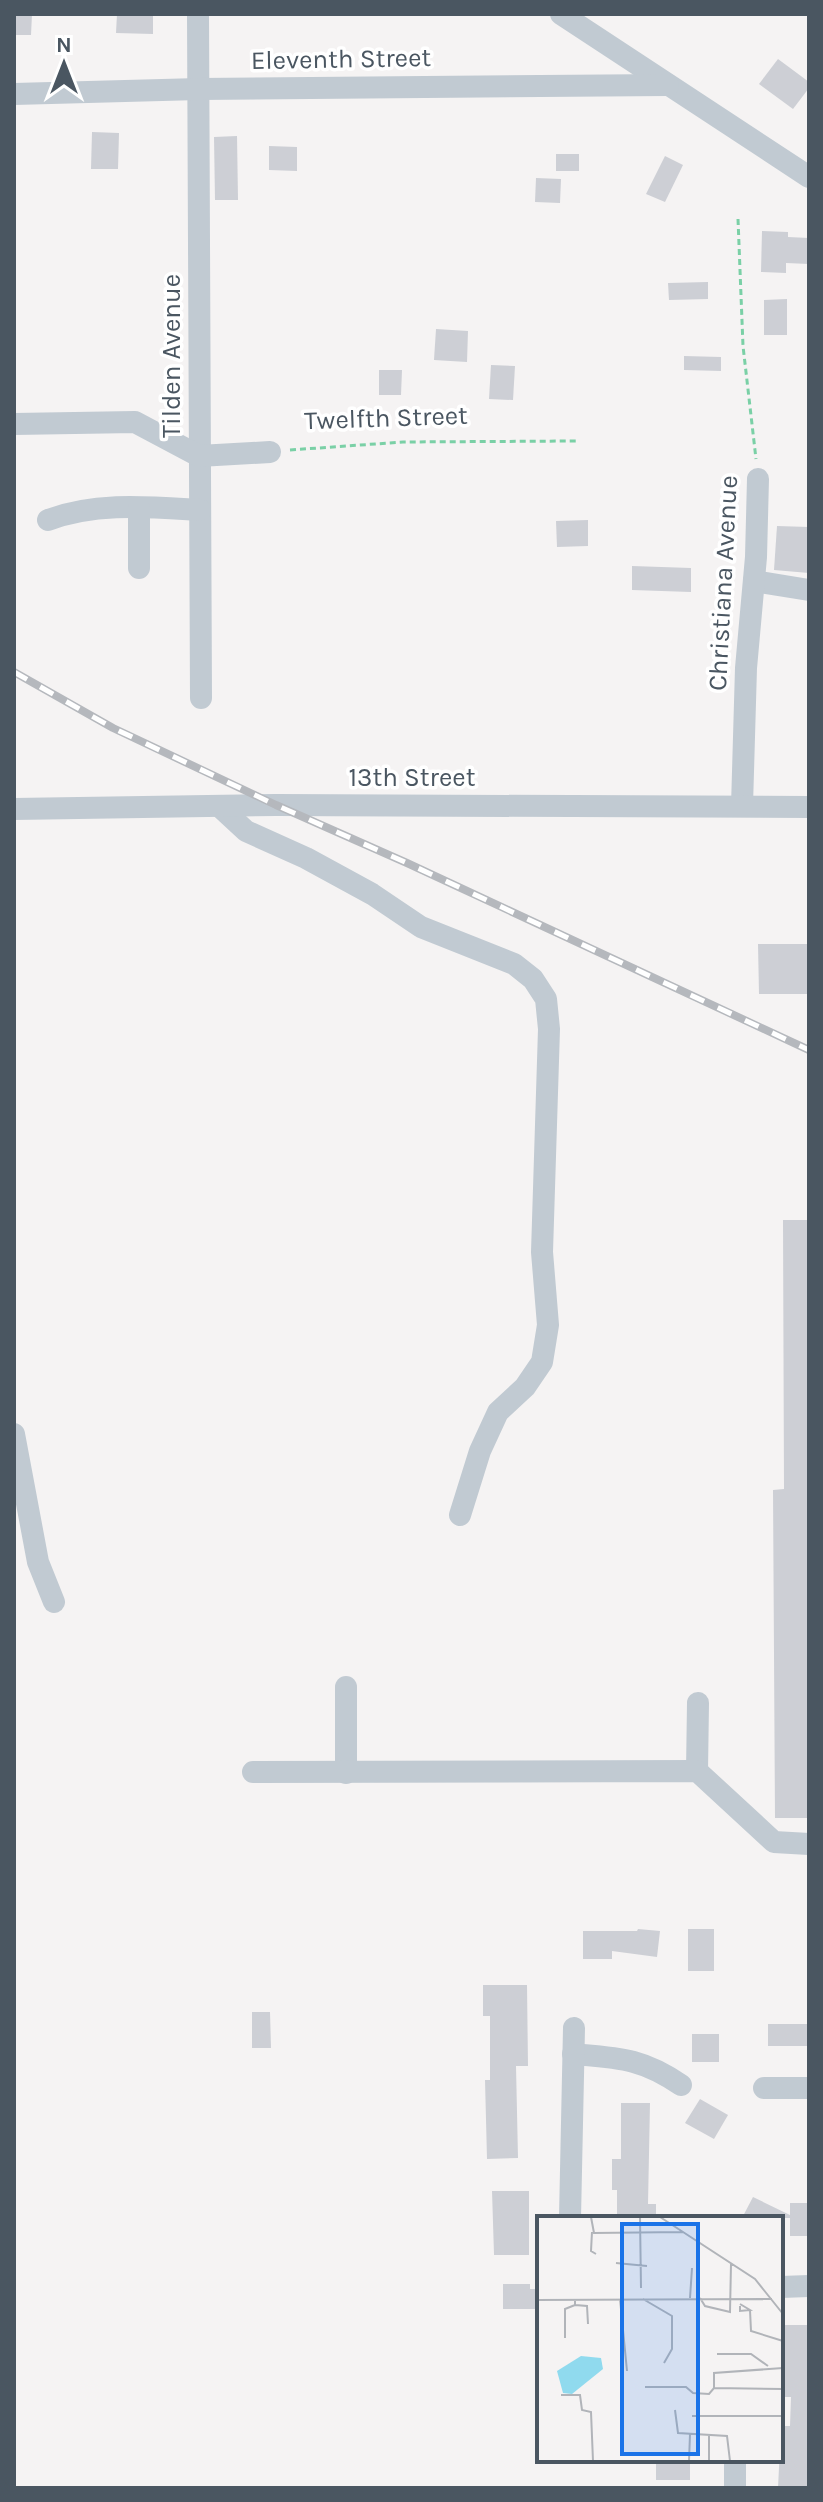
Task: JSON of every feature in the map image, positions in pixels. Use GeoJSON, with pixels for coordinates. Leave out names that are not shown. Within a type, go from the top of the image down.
{"type":"FeatureCollection","features":[{"type":"Feature","properties":{"kind":"street","name":"Tilden Avenue"},"geometry":{"type":"LineString","coordinates":[[198,14],[201,698]]}},
{"type":"Feature","properties":{"kind":"street"},"geometry":{"type":"LineString","coordinates":[[561,14],[809,177]]}},
{"type":"Feature","properties":{"kind":"street","name":"Eleventh Street"},"geometry":{"type":"LineString","coordinates":[[14,94],[199,89],[668,85]]}},
{"type":"Feature","properties":{"kind":"street"},"geometry":{"type":"LineString","coordinates":[[14,424],[135,422],[199,456]]}},
{"type":"Feature","properties":{"kind":"street","name":"Twelfth Street"},"geometry":{"type":"LineString","coordinates":[[199,456],[270,452]]}},
{"type":"Feature","properties":{"kind":"street","name":"Christiana Avenue"},"geometry":{"type":"LineString","coordinates":[[742,806],[746,668],[754,581],[758,479]]}},
{"type":"Feature","properties":{"kind":"street"},"geometry":{"type":"LineString","coordinates":[[48,520],[73,511],[139,508],[200,510]]}},
{"type":"Feature","properties":{"kind":"street"},"geometry":{"type":"LineString","coordinates":[[139,508],[139,568]]}},
{"type":"Feature","properties":{"kind":"street"},"geometry":{"type":"LineString","coordinates":[[754,581],[809,590]]}},
{"type":"Feature","properties":{"kind":"street"},"geometry":{"type":"LineString","coordinates":[[219,806],[246,831],[306,858],[372,894],[421,927],[514,964],[533,979],[546,999],[549,1029],[542,1252],[548,1325],[542,1362],[525,1387],[498,1412],[480,1451],[460,1515]]}},
{"type":"Feature","properties":{"kind":"street","name":"13th Street"},"geometry":{"type":"LineString","coordinates":[[14,809],[219,806],[809,807]]}},
{"type":"Feature","properties":{"kind":"street"},"geometry":{"type":"LineString","coordinates":[[14,1434],[38,1562],[54,1602]]}},
{"type":"Feature","properties":{"kind":"street"},"geometry":{"type":"LineString","coordinates":[[346,1687],[346,1773]]}},
{"type":"Feature","properties":{"kind":"street"},"geometry":{"type":"LineString","coordinates":[[697,1771],[698,1703]]}},
{"type":"Feature","properties":{"kind":"street"},"geometry":{"type":"LineString","coordinates":[[253,1772],[697,1771],[774,1842],[809,1844]]}},
{"type":"Feature","properties":{"kind":"street"},"geometry":{"type":"LineString","coordinates":[[570,2216],[574,2028]]}},
{"type":"Feature","properties":{"kind":"street"},"geometry":{"type":"LineString","coordinates":[[573,2054],[641,2062],[681,2085]]}},
{"type":"Feature","properties":{"kind":"street"},"geometry":{"type":"LineString","coordinates":[[764,2088],[809,2088]]}},
{"type":"Feature","properties":{"kind":"street"},"geometry":{"type":"LineString","coordinates":[[783,2287],[809,2286]]}},
{"type":"Feature","properties":{"kind":"street"},"geometry":{"type":"LineString","coordinates":[[735,2462],[735,2488]]}},
{"type":"Feature","properties":{"kind":"path","name":"Christiana Avenue"},"geometry":{"type":"LineString","coordinates":[[738,219],[743,346],[758,479]]}},
{"type":"Feature","properties":{"kind":"path","name":"Twelfth Street"},"geometry":{"type":"LineString","coordinates":[[270,452],[403,442],[576,441]]}},
{"type":"Feature","properties":{"kind":"building"},"geometry":{"type":"Polygon","coordinates":[[[14,14],[32,14],[31,35],[14,35],[14,14]]]}},
{"type":"Feature","properties":{"kind":"building"},"geometry":{"type":"Polygon","coordinates":[[[117,14],[153,14],[153,34],[116,33],[117,14]]]}},
{"type":"Feature","properties":{"kind":"building"},"geometry":{"type":"Polygon","coordinates":[[[778,59],[809,82],[809,88],[793,109],[759,84],[778,59]]]}},
{"type":"Feature","properties":{"kind":"building"},"geometry":{"type":"Polygon","coordinates":[[[92,132],[119,133],[118,169],[91,169],[92,132]]]}},
{"type":"Feature","properties":{"kind":"building"},"geometry":{"type":"Polygon","coordinates":[[[237,136],[238,200],[215,200],[214,137],[237,136]]]}},
{"type":"Feature","properties":{"kind":"building"},"geometry":{"type":"Polygon","coordinates":[[[269,146],[297,147],[297,171],[269,170],[269,146]]]}},
{"type":"Feature","properties":{"kind":"building"},"geometry":{"type":"Polygon","coordinates":[[[556,154],[579,154],[579,171],[556,171],[556,154]]]}},
{"type":"Feature","properties":{"kind":"building"},"geometry":{"type":"Polygon","coordinates":[[[665,156],[683,165],[665,202],[646,194],[665,156]]]}},
{"type":"Feature","properties":{"kind":"building"},"geometry":{"type":"Polygon","coordinates":[[[536,178],[561,179],[560,203],[535,202],[536,178]]]}},
{"type":"Feature","properties":{"kind":"building"},"geometry":{"type":"Polygon","coordinates":[[[762,231],[788,232],[788,237],[809,238],[809,264],[786,263],[786,273],[761,272],[762,231]]]}},
{"type":"Feature","properties":{"kind":"building"},"geometry":{"type":"Polygon","coordinates":[[[708,282],[708,299],[669,300],[668,283],[708,282]]]}},
{"type":"Feature","properties":{"kind":"building"},"geometry":{"type":"Polygon","coordinates":[[[787,299],[787,335],[764,335],[764,300],[787,299]]]}},
{"type":"Feature","properties":{"kind":"building"},"geometry":{"type":"Polygon","coordinates":[[[436,329],[468,331],[467,362],[434,360],[436,329]]]}},
{"type":"Feature","properties":{"kind":"building"},"geometry":{"type":"Polygon","coordinates":[[[684,356],[721,357],[721,371],[684,370],[684,356]]]}},
{"type":"Feature","properties":{"kind":"building"},"geometry":{"type":"Polygon","coordinates":[[[491,365],[515,366],[513,400],[489,399],[491,365]]]}},
{"type":"Feature","properties":{"kind":"building"},"geometry":{"type":"Polygon","coordinates":[[[379,370],[402,370],[401,395],[379,395],[379,370]]]}},
{"type":"Feature","properties":{"kind":"building"},"geometry":{"type":"Polygon","coordinates":[[[588,520],[588,546],[557,547],[556,521],[588,520]]]}},
{"type":"Feature","properties":{"kind":"building"},"geometry":{"type":"Polygon","coordinates":[[[777,526],[809,527],[809,573],[774,570],[777,526]]]}},
{"type":"Feature","properties":{"kind":"building"},"geometry":{"type":"Polygon","coordinates":[[[632,566],[691,568],[691,592],[632,590],[632,566]]]}},
{"type":"Feature","properties":{"kind":"building"},"geometry":{"type":"Polygon","coordinates":[[[758,944],[809,944],[809,994],[759,994],[758,944]]]}},
{"type":"Feature","properties":{"kind":"building"},"geometry":{"type":"Polygon","coordinates":[[[783,1220],[809,1220],[809,1818],[775,1818],[773,1490],[784,1489],[783,1220]]]}},
{"type":"Feature","properties":{"kind":"building"},"geometry":{"type":"Polygon","coordinates":[[[688,1929],[714,1929],[714,1971],[688,1971],[688,1929]]]}},
{"type":"Feature","properties":{"kind":"building"},"geometry":{"type":"Polygon","coordinates":[[[583,1931],[660,1931],[657,1957],[612,1951],[612,1959],[583,1959],[583,1931]]]}},
{"type":"Feature","properties":{"kind":"building"},"geometry":{"type":"Polygon","coordinates":[[[483,1985],[527,1985],[528,2066],[516,2066],[518,2158],[487,2159],[485,2080],[490,2080],[490,2016],[483,2016],[483,1985]]]}},
{"type":"Feature","properties":{"kind":"building"},"geometry":{"type":"Polygon","coordinates":[[[252,2012],[270,2012],[271,2048],[252,2048],[252,2012]]]}},
{"type":"Feature","properties":{"kind":"building"},"geometry":{"type":"Polygon","coordinates":[[[768,2024],[809,2024],[809,2046],[768,2046],[768,2024]]]}},
{"type":"Feature","properties":{"kind":"building"},"geometry":{"type":"Polygon","coordinates":[[[692,2034],[719,2034],[719,2062],[692,2062],[692,2034]]]}},
{"type":"Feature","properties":{"kind":"building"},"geometry":{"type":"Polygon","coordinates":[[[700,2099],[728,2115],[714,2139],[685,2123],[700,2099]]]}},
{"type":"Feature","properties":{"kind":"building"},"geometry":{"type":"Polygon","coordinates":[[[621,2103],[650,2103],[648,2204],[656,2204],[656,2216],[617,2216],[617,2190],[612,2190],[612,2159],[621,2159],[621,2103]]]}},
{"type":"Feature","properties":{"kind":"building"},"geometry":{"type":"Polygon","coordinates":[[[492,2191],[529,2191],[529,2255],[494,2255],[492,2191]]]}},
{"type":"Feature","properties":{"kind":"building"},"geometry":{"type":"Polygon","coordinates":[[[753,2197],[790,2215],[790,2203],[809,2203],[809,2236],[790,2236],[790,2218],[743,2216],[753,2197]]]}},
{"type":"Feature","properties":{"kind":"building"},"geometry":{"type":"Polygon","coordinates":[[[503,2284],[530,2284],[530,2289],[537,2289],[537,2309],[503,2309],[503,2284]]]}},
{"type":"Feature","properties":{"kind":"building"},"geometry":{"type":"Polygon","coordinates":[[[783,2325],[809,2325],[809,2488],[778,2488],[779,2462],[783,2462],[783,2426],[790,2426],[791,2397],[783,2397],[783,2325]]]}},
{"type":"Feature","properties":{"kind":"building"},"geometry":{"type":"Polygon","coordinates":[[[656,2462],[690,2462],[690,2480],[656,2480],[656,2462]]]}},
{"type":"Feature","properties":{"kind":"railway"},"geometry":{"type":"LineString","coordinates":[[14,672],[113,728],[809,1050]]}}]}
